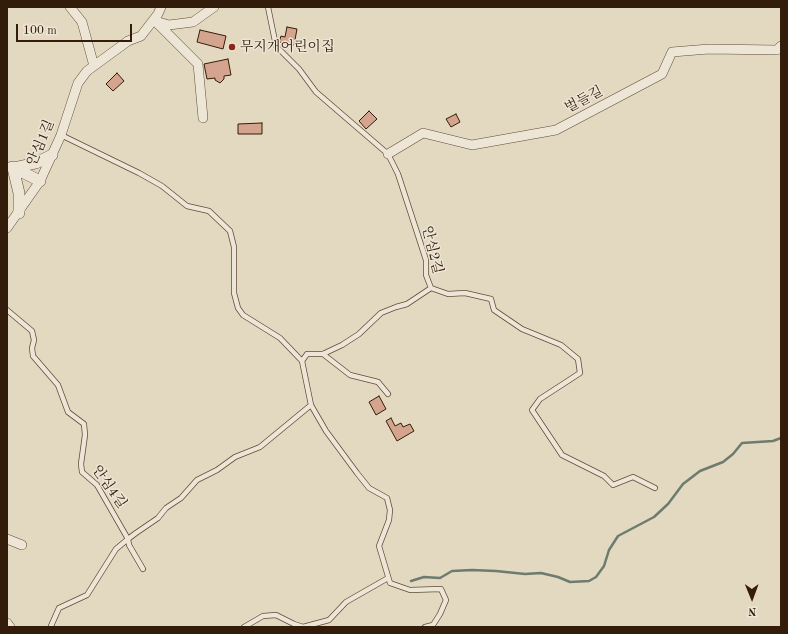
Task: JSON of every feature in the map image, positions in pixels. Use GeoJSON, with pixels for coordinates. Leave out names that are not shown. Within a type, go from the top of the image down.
{"type":"FeatureCollection","features":[{"type":"Feature","properties":{"kind":"street"},"geometry":{"type":"LineString","coordinates":[[70,7],[82,22],[94,66]]}},
{"type":"Feature","properties":{"kind":"street","name":"안심1길"},"geometry":{"type":"LineString","coordinates":[[7,228],[19,213],[40,181],[61,135],[78,83],[87,71],[128,41],[141,36],[154,20],[161,7]]}},
{"type":"Feature","properties":{"kind":"street"},"geometry":{"type":"LineString","coordinates":[[154,20],[169,25],[193,22],[214,7]]}},
{"type":"Feature","properties":{"kind":"street"},"geometry":{"type":"LineString","coordinates":[[154,20],[198,64],[203,118]]}},
{"type":"Feature","properties":{"kind":"street","name":"벌들길"},"geometry":{"type":"LineString","coordinates":[[388,154],[423,133],[472,145],[556,130],[662,74],[672,52],[709,49],[777,50],[781,46]]}},
{"type":"Feature","properties":{"kind":"street"},"geometry":{"type":"LineString","coordinates":[[10,167],[36,163],[52,155]]}},
{"type":"Feature","properties":{"kind":"street"},"geometry":{"type":"LineString","coordinates":[[10,167],[40,181]]}},
{"type":"Feature","properties":{"kind":"street"},"geometry":{"type":"LineString","coordinates":[[10,167],[19,193],[19,213]]}},
{"type":"Feature","properties":{"kind":"street"},"geometry":{"type":"LineString","coordinates":[[7,539],[22,545]]}},
{"type":"Feature","properties":{"kind":"street"},"geometry":{"type":"LineString","coordinates":[[7,623],[10,627]]}},
{"type":"Feature","properties":{"kind":"lane","name":"안심2길"},"geometry":{"type":"LineString","coordinates":[[268,7],[276,46],[299,69],[316,92],[388,154],[398,174],[426,260],[426,275],[431,288],[448,294],[465,293],[491,299],[494,310],[522,330],[560,345],[578,358],[580,373],[540,399],[532,410],[562,455],[604,476],[613,485],[633,477],[655,488]]}},
{"type":"Feature","properties":{"kind":"lane"},"geometry":{"type":"LineString","coordinates":[[61,135],[139,173],[162,186],[187,206],[209,211],[230,231],[234,247],[234,293],[238,308],[242,315],[280,338],[302,360],[311,405],[326,431],[370,488],[387,498],[390,510],[389,520],[379,546],[390,583],[410,590],[441,589],[446,600],[433,625],[425,627]]}},
{"type":"Feature","properties":{"kind":"lane"},"geometry":{"type":"LineString","coordinates":[[302,360],[307,354],[323,354],[342,345],[359,334],[381,314],[407,304],[431,288]]}},
{"type":"Feature","properties":{"kind":"lane","name":"안심4길"},"geometry":{"type":"LineString","coordinates":[[7,310],[32,330],[34,340],[32,356],[58,385],[68,412],[84,424],[86,435],[81,464],[82,472],[97,484],[128,539]]}},
{"type":"Feature","properties":{"kind":"lane"},"geometry":{"type":"LineString","coordinates":[[323,354],[350,374],[378,382],[388,394]]}},
{"type":"Feature","properties":{"kind":"lane"},"geometry":{"type":"LineString","coordinates":[[52,627],[51,626],[59,608],[87,595],[116,549],[136,532],[158,518],[166,508],[181,498],[197,480],[218,470],[235,457],[260,447],[311,405]]}},
{"type":"Feature","properties":{"kind":"lane"},"geometry":{"type":"LineString","coordinates":[[128,539],[129,545],[143,569]]}},
{"type":"Feature","properties":{"kind":"lane"},"geometry":{"type":"LineString","coordinates":[[244,627],[263,616],[276,615],[303,627],[329,620],[346,602],[388,578]]}},
{"type":"Feature","properties":{"kind":"building"},"geometry":{"type":"Polygon","coordinates":[[[287,27],[297,29],[294,45],[279,42],[281,36],[285,37],[287,27]]]}},
{"type":"Feature","properties":{"kind":"building"},"geometry":{"type":"Polygon","coordinates":[[[200,30],[226,36],[223,49],[197,42],[200,30]]]}},
{"type":"Feature","properties":{"kind":"building"},"geometry":{"type":"Polygon","coordinates":[[[228,59],[231,75],[224,76],[224,79],[220,83],[215,80],[215,78],[207,79],[204,64],[228,59]]]}},
{"type":"Feature","properties":{"kind":"building"},"geometry":{"type":"Polygon","coordinates":[[[117,73],[124,81],[113,91],[106,84],[117,73]]]}},
{"type":"Feature","properties":{"kind":"building"},"geometry":{"type":"Polygon","coordinates":[[[369,111],[377,119],[366,129],[359,121],[369,111]]]}},
{"type":"Feature","properties":{"kind":"building"},"geometry":{"type":"Polygon","coordinates":[[[456,114],[460,122],[451,127],[446,119],[456,114]]]}},
{"type":"Feature","properties":{"kind":"building"},"geometry":{"type":"Polygon","coordinates":[[[262,123],[262,134],[238,134],[238,124],[262,123]]]}},
{"type":"Feature","properties":{"kind":"building"},"geometry":{"type":"Polygon","coordinates":[[[379,396],[386,409],[376,415],[369,402],[379,396]]]}},
{"type":"Feature","properties":{"kind":"building"},"geometry":{"type":"Polygon","coordinates":[[[391,418],[395,426],[401,423],[403,427],[410,424],[414,431],[397,441],[386,421],[391,418]]]}},
{"type":"Feature","properties":{"kind":"waterway"},"geometry":{"type":"LineString","coordinates":[[411,581],[424,577],[440,578],[452,571],[472,570],[525,574],[541,573],[558,577],[570,582],[589,581],[596,577],[604,566],[609,550],[618,536],[654,517],[668,504],[683,484],[700,471],[723,462],[733,454],[742,443],[773,441],[781,438]]}},
{"type":"Feature","properties":{"kind":"place","name":"무지개어린이집"},"geometry":{"type":"Point","coordinates":[232,47]}}]}
